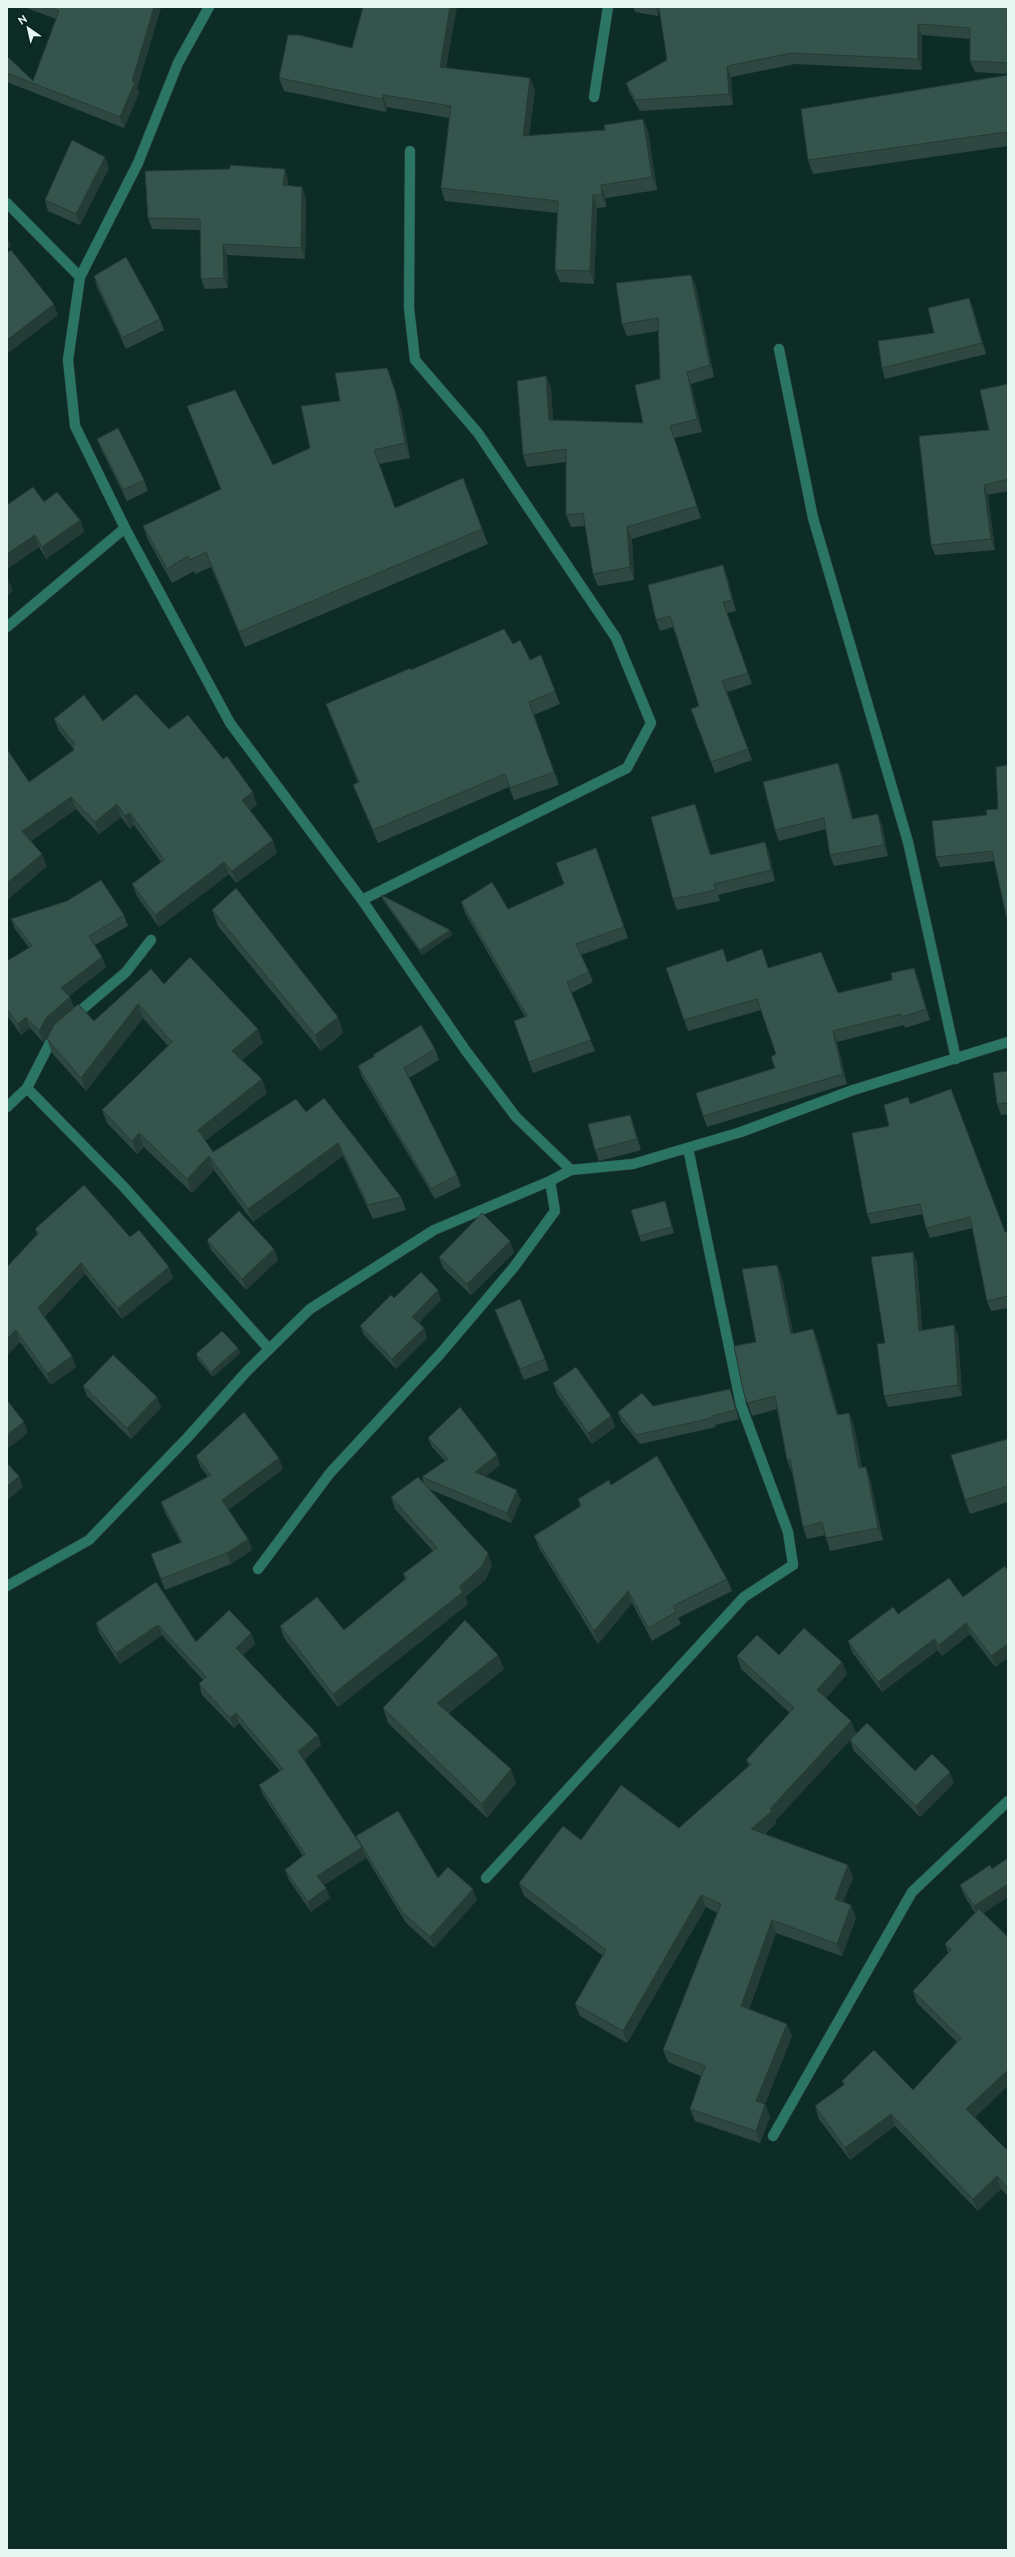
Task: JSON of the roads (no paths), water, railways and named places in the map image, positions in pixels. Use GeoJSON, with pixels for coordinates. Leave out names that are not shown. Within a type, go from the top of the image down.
{"type":"FeatureCollection","features":[{"type":"Feature","properties":{"kind":"street"},"geometry":{"type":"LineString","coordinates":[[209,7],[178,63],[138,163],[80,276],[68,360],[75,426],[125,528],[230,723],[362,900],[466,1051],[516,1117],[571,1170]]}},
{"type":"Feature","properties":{"kind":"street"},"geometry":{"type":"LineString","coordinates":[[594,97],[608,7]]}},
{"type":"Feature","properties":{"kind":"street"},"geometry":{"type":"LineString","coordinates":[[362,900],[627,768],[651,723],[616,638],[478,433],[416,360],[409,308],[410,151]]}},
{"type":"Feature","properties":{"kind":"street"},"geometry":{"type":"LineString","coordinates":[[7,203],[80,276]]}},
{"type":"Feature","properties":{"kind":"street"},"geometry":{"type":"LineString","coordinates":[[779,349],[813,518],[908,842],[956,1059]]}},
{"type":"Feature","properties":{"kind":"street"},"geometry":{"type":"LineString","coordinates":[[7,628],[125,528]]}},
{"type":"Feature","properties":{"kind":"street"},"geometry":{"type":"LineString","coordinates":[[7,1107],[27,1088],[54,1034],[126,972],[151,940]]}},
{"type":"Feature","properties":{"kind":"street"},"geometry":{"type":"LineString","coordinates":[[7,1586],[89,1540],[269,1350],[310,1309],[434,1230],[550,1181],[571,1170],[633,1164],[688,1148],[741,1132],[853,1090],[1008,1042]]}},
{"type":"Feature","properties":{"kind":"street"},"geometry":{"type":"LineString","coordinates":[[27,1088],[124,1186],[269,1350]]}},
{"type":"Feature","properties":{"kind":"street"},"geometry":{"type":"LineString","coordinates":[[486,1878],[744,1598],[793,1565],[788,1532],[741,1404],[688,1148]]}},
{"type":"Feature","properties":{"kind":"street"},"geometry":{"type":"LineString","coordinates":[[258,1569],[330,1472],[441,1352],[514,1267],[555,1211],[550,1181]]}},
{"type":"Feature","properties":{"kind":"street"},"geometry":{"type":"LineString","coordinates":[[773,2136],[912,1892],[1008,1801]]}}]}
